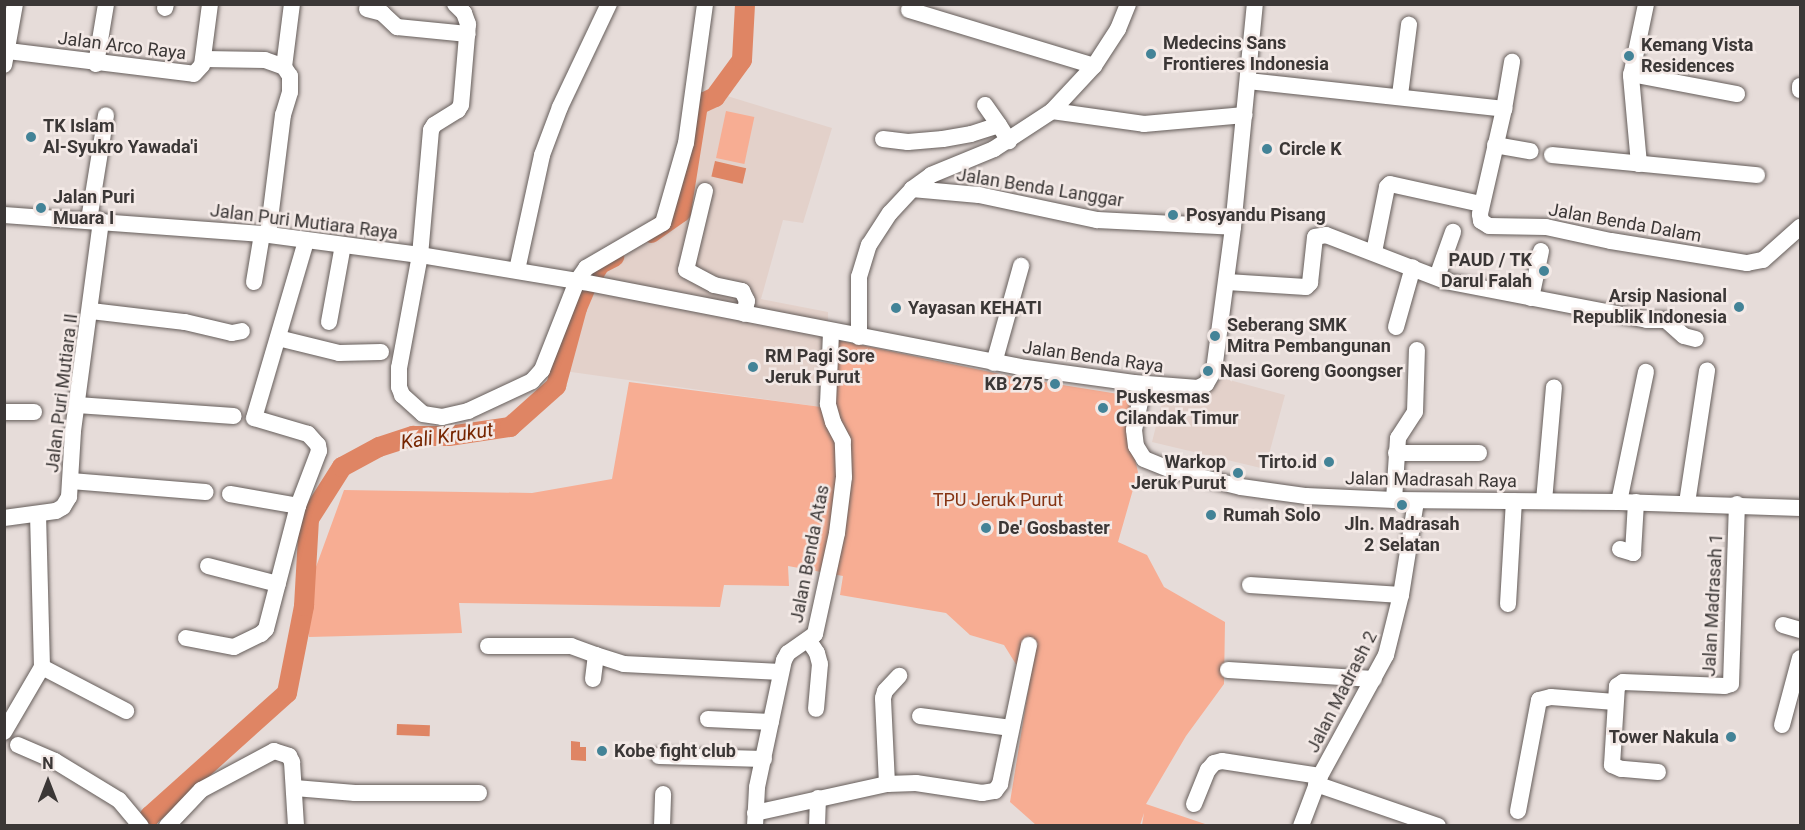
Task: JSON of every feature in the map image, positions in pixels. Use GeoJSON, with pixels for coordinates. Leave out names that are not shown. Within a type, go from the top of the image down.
{"type":"FeatureCollection","features":[{"type":"Feature","properties":{"kind":"street"},"geometry":{"type":"LineString","coordinates":[[6,58],[15,4]]}},
{"type":"Feature","properties":{"kind":"street"},"geometry":{"type":"LineString","coordinates":[[96,64],[106,4]]}},
{"type":"Feature","properties":{"kind":"street","name":"Jalan Arco Raya"},"geometry":{"type":"LineString","coordinates":[[6,58],[96,64],[189,75],[199,70],[204,59],[210,4]]}},
{"type":"Feature","properties":{"kind":"street"},"geometry":{"type":"LineString","coordinates":[[284,67],[292,4]]}},
{"type":"Feature","properties":{"kind":"street"},"geometry":{"type":"LineString","coordinates":[[455,4],[466,17],[468,34],[461,105],[458,110],[434,125],[431,130],[420,255],[399,361],[403,393],[423,414],[450,416],[532,381],[542,370],[586,282],[592,264],[663,222],[686,143],[705,4]]}},
{"type":"Feature","properties":{"kind":"street"},"geometry":{"type":"LineString","coordinates":[[517,270],[542,155],[560,107],[609,4]]}},
{"type":"Feature","properties":{"kind":"street"},"geometry":{"type":"LineString","coordinates":[[859,337],[858,293],[863,263],[878,229],[912,189],[931,175],[1009,141],[1052,111],[1094,66],[1118,29],[1128,4]]}},
{"type":"Feature","properties":{"kind":"street","name":"Jalan Benda Raya"},"geometry":{"type":"LineString","coordinates":[[586,282],[994,363],[1193,389],[1209,381],[1214,370],[1227,282],[1255,4]]}},
{"type":"Feature","properties":{"kind":"street"},"geometry":{"type":"LineString","coordinates":[[1639,164],[1631,74],[1646,4]]}},
{"type":"Feature","properties":{"kind":"street"},"geometry":{"type":"LineString","coordinates":[[367,9],[382,14],[397,27],[468,34]]}},
{"type":"Feature","properties":{"kind":"street"},"geometry":{"type":"LineString","coordinates":[[909,10],[1094,66]]}},
{"type":"Feature","properties":{"kind":"street"},"geometry":{"type":"LineString","coordinates":[[1400,96],[1409,25]]}},
{"type":"Feature","properties":{"kind":"street"},"geometry":{"type":"LineString","coordinates":[[204,59],[265,60],[284,67],[290,76],[290,92],[283,115],[265,235],[254,282]]}},
{"type":"Feature","properties":{"kind":"street"},"geometry":{"type":"LineString","coordinates":[[1374,252],[1387,187],[1390,184],[1481,204],[1504,109],[1512,62]]}},
{"type":"Feature","properties":{"kind":"street"},"geometry":{"type":"LineString","coordinates":[[1631,74],[1737,94]]}},
{"type":"Feature","properties":{"kind":"street"},"geometry":{"type":"LineString","coordinates":[[1248,81],[1504,109]]}},
{"type":"Feature","properties":{"kind":"street"},"geometry":{"type":"LineString","coordinates":[[985,105],[1009,141]]}},
{"type":"Feature","properties":{"kind":"street"},"geometry":{"type":"LineString","coordinates":[[1052,111],[1144,124],[1245,115]]}},
{"type":"Feature","properties":{"kind":"street","name":"Jalan Puri Mutiara II"},"geometry":{"type":"LineString","coordinates":[[4,518],[57,512],[69,497],[77,405],[91,311],[95,221],[106,115]]}},
{"type":"Feature","properties":{"kind":"street"},"geometry":{"type":"LineString","coordinates":[[883,139],[908,142],[943,139],[971,134],[999,124]]}},
{"type":"Feature","properties":{"kind":"street"},"geometry":{"type":"LineString","coordinates":[[1495,145],[1530,151]]}},
{"type":"Feature","properties":{"kind":"street"},"geometry":{"type":"LineString","coordinates":[[1552,155],[1757,175]]}},
{"type":"Feature","properties":{"kind":"street","name":"Jalan Benda Langgar"},"geometry":{"type":"LineString","coordinates":[[912,189],[980,195],[1097,220],[1233,227]]}},
{"type":"Feature","properties":{"kind":"street"},"geometry":{"type":"LineString","coordinates":[[684,302],[690,275],[686,266],[705,191]]}},
{"type":"Feature","properties":{"kind":"street","name":"Jalan Benda Dalam"},"geometry":{"type":"LineString","coordinates":[[1481,204],[1479,218],[1489,226],[1545,227],[1736,263],[1762,260],[1800,228]]}},
{"type":"Feature","properties":{"kind":"street","name":"Jalan Puri Mutiara Raya"},"geometry":{"type":"LineString","coordinates":[[4,215],[265,235],[420,255],[586,282]]}},
{"type":"Feature","properties":{"kind":"street"},"geometry":{"type":"LineString","coordinates":[[1435,276],[1453,232]]}},
{"type":"Feature","properties":{"kind":"street"},"geometry":{"type":"LineString","coordinates":[[1227,282],[1306,287],[1310,283],[1315,239],[1318,235],[1326,235],[1468,287],[1647,320],[1666,320],[1688,339],[1696,339]]}},
{"type":"Feature","properties":{"kind":"street"},"geometry":{"type":"LineString","coordinates":[[186,638],[234,647],[252,640],[266,628],[298,506],[319,451],[318,446],[308,434],[254,418],[306,240]]}},
{"type":"Feature","properties":{"kind":"street"},"geometry":{"type":"LineString","coordinates":[[328,322],[343,245]]}},
{"type":"Feature","properties":{"kind":"street"},"geometry":{"type":"LineString","coordinates":[[1531,298],[1541,250]]}},
{"type":"Feature","properties":{"kind":"street"},"geometry":{"type":"LineString","coordinates":[[994,363],[1021,266]]}},
{"type":"Feature","properties":{"kind":"street"},"geometry":{"type":"LineString","coordinates":[[1396,327],[1413,267]]}},
{"type":"Feature","properties":{"kind":"street"},"geometry":{"type":"LineString","coordinates":[[690,275],[723,288],[742,291],[747,301],[744,314]]}},
{"type":"Feature","properties":{"kind":"street"},"geometry":{"type":"LineString","coordinates":[[91,311],[185,321],[232,333],[242,332]]}},
{"type":"Feature","properties":{"kind":"street","name":"Jalan Benda Atas"},"geometry":{"type":"LineString","coordinates":[[831,332],[828,404],[833,422],[843,441],[844,477],[837,533],[814,634],[809,641],[786,655],[781,672],[757,787],[755,819],[818,798],[886,784],[916,783],[990,793],[1000,784],[1029,645]]}},
{"type":"Feature","properties":{"kind":"street"},"geometry":{"type":"LineString","coordinates":[[278,338],[339,352],[381,352]]}},
{"type":"Feature","properties":{"kind":"street"},"geometry":{"type":"LineString","coordinates":[[1394,500],[1398,438],[1415,412],[1417,350]]}},
{"type":"Feature","properties":{"kind":"street"},"geometry":{"type":"LineString","coordinates":[[1687,503],[1707,370]]}},
{"type":"Feature","properties":{"kind":"street"},"geometry":{"type":"LineString","coordinates":[[1631,553],[1627,502],[1646,372]]}},
{"type":"Feature","properties":{"kind":"street","name":"Jalan Madrasah Raya"},"geometry":{"type":"LineString","coordinates":[[1144,384],[1134,430],[1134,439],[1140,454],[1152,463],[1257,490],[1306,496],[1416,501],[1687,503],[1800,508]]}},
{"type":"Feature","properties":{"kind":"street"},"geometry":{"type":"LineString","coordinates":[[1544,501],[1554,387]]}},
{"type":"Feature","properties":{"kind":"street"},"geometry":{"type":"LineString","coordinates":[[77,405],[234,416]]}},
{"type":"Feature","properties":{"kind":"street"},"geometry":{"type":"LineString","coordinates":[[4,412],[34,412]]}},
{"type":"Feature","properties":{"kind":"street"},"geometry":{"type":"LineString","coordinates":[[1396,453],[1479,453]]}},
{"type":"Feature","properties":{"kind":"street"},"geometry":{"type":"LineString","coordinates":[[71,481],[206,492]]}},
{"type":"Feature","properties":{"kind":"street"},"geometry":{"type":"LineString","coordinates":[[230,494],[298,506]]}},
{"type":"Feature","properties":{"kind":"street","name":"Jalan Madrash 2"},"geometry":{"type":"LineString","coordinates":[[1301,825],[1318,780],[1374,679],[1392,639],[1416,501]]}},
{"type":"Feature","properties":{"kind":"street"},"geometry":{"type":"LineString","coordinates":[[1508,604],[1514,501]]}},
{"type":"Feature","properties":{"kind":"street","name":"Jalan Madrasah 1"},"geometry":{"type":"LineString","coordinates":[[1615,702],[1617,686],[1623,682],[1725,686],[1731,684],[1737,504]]}},
{"type":"Feature","properties":{"kind":"street"},"geometry":{"type":"LineString","coordinates":[[4,732],[42,667],[38,514]]}},
{"type":"Feature","properties":{"kind":"street"},"geometry":{"type":"LineString","coordinates":[[208,566],[278,584]]}},
{"type":"Feature","properties":{"kind":"street"},"geometry":{"type":"LineString","coordinates":[[1250,585],[1401,595]]}},
{"type":"Feature","properties":{"kind":"street"},"geometry":{"type":"LineString","coordinates":[[1783,625],[1800,630]]}},
{"type":"Feature","properties":{"kind":"street"},"geometry":{"type":"LineString","coordinates":[[809,641],[820,664],[816,709]]}},
{"type":"Feature","properties":{"kind":"street"},"geometry":{"type":"LineString","coordinates":[[488,646],[571,646],[624,664],[781,672]]}},
{"type":"Feature","properties":{"kind":"street"},"geometry":{"type":"LineString","coordinates":[[593,679],[596,655]]}},
{"type":"Feature","properties":{"kind":"street"},"geometry":{"type":"LineString","coordinates":[[1782,725],[1800,658]]}},
{"type":"Feature","properties":{"kind":"street"},"geometry":{"type":"LineString","coordinates":[[42,667],[126,711]]}},
{"type":"Feature","properties":{"kind":"street"},"geometry":{"type":"LineString","coordinates":[[1228,670],[1374,679]]}},
{"type":"Feature","properties":{"kind":"street"},"geometry":{"type":"LineString","coordinates":[[886,784],[884,693],[899,676]]}},
{"type":"Feature","properties":{"kind":"street"},"geometry":{"type":"LineString","coordinates":[[1518,811],[1539,700],[1551,697],[1615,702],[1612,765],[1621,770],[1658,772]]}},
{"type":"Feature","properties":{"kind":"street"},"geometry":{"type":"LineString","coordinates":[[920,716],[1011,728]]}},
{"type":"Feature","properties":{"kind":"street"},"geometry":{"type":"LineString","coordinates":[[708,719],[771,722]]}},
{"type":"Feature","properties":{"kind":"street"},"geometry":{"type":"LineString","coordinates":[[18,745],[55,761],[119,800],[138,821]]}},
{"type":"Feature","properties":{"kind":"street"},"geometry":{"type":"LineString","coordinates":[[167,825],[201,790],[251,761],[274,751],[289,756],[294,770],[296,825]]}},
{"type":"Feature","properties":{"kind":"street"},"geometry":{"type":"LineString","coordinates":[[659,756],[764,759]]}},
{"type":"Feature","properties":{"kind":"street"},"geometry":{"type":"LineString","coordinates":[[1194,804],[1208,770],[1214,763],[1222,761],[1318,780],[1438,825]]}},
{"type":"Feature","properties":{"kind":"street"},"geometry":{"type":"LineString","coordinates":[[295,788],[355,793],[479,793]]}},
{"type":"Feature","properties":{"kind":"street"},"geometry":{"type":"LineString","coordinates":[[662,825],[663,794]]}},
{"type":"Feature","properties":{"kind":"street"},"geometry":{"type":"LineString","coordinates":[[817,825],[818,798]]}},
{"type":"Feature","properties":{"kind":"shaded area"},"geometry":{"type":"Polygon","coordinates":[[[714,92],[832,128],[803,223],[783,220],[761,299],[828,312],[829,408],[564,371],[581,318],[611,247],[672,212],[714,92]]]}},
{"type":"Feature","properties":{"kind":"shaded area"},"geometry":{"type":"Polygon","coordinates":[[[715,161],[746,168],[743,184],[711,177],[715,161]]]}},
{"type":"Feature","properties":{"kind":"shaded area"},"geometry":{"type":"Polygon","coordinates":[[[1222,378],[1285,395],[1265,469],[1152,442],[1163,398],[1204,394],[1222,378]]]}},
{"type":"Feature","properties":{"kind":"shaded area"},"geometry":{"type":"Polygon","coordinates":[[[397,724],[430,725],[430,736],[397,735],[397,724]]]}},
{"type":"Feature","properties":{"kind":"shaded area"},"geometry":{"type":"Polygon","coordinates":[[[571,741],[580,742],[580,747],[586,747],[586,761],[571,760],[571,741]]]}},
{"type":"Feature","properties":{"kind":"green space"},"geometry":{"type":"Polygon","coordinates":[[[726,111],[754,117],[744,164],[716,158],[726,111]]]}},
{"type":"Feature","properties":{"kind":"green space","name":"TPU Jeruk Purut"},"geometry":{"type":"Polygon","coordinates":[[[827,338],[1019,378],[1131,396],[1127,427],[1138,472],[1118,542],[1147,555],[1164,587],[1225,622],[1224,684],[1186,736],[1146,804],[1208,825],[1142,825],[1144,813],[1140,825],[1036,825],[1010,802],[1029,685],[1004,645],[970,635],[946,613],[840,595],[843,576],[788,566],[789,586],[724,585],[720,607],[459,603],[462,633],[309,637],[305,597],[344,490],[532,493],[612,479],[629,382],[829,408],[827,338]]]}},
{"type":"Feature","properties":{"kind":"waterway","name":"Kali Krukut"},"geometry":{"type":"LineString","coordinates":[[651,233],[681,212],[698,105],[715,97],[742,60],[745,4]]}},
{"type":"Feature","properties":{"kind":"waterway","name":"Kali Krukut"},"geometry":{"type":"LineString","coordinates":[[144,826],[150,816],[287,693],[304,606],[309,519],[342,467],[379,447],[413,436],[449,436],[510,427],[556,386],[577,308],[587,285],[600,264],[614,257]]}},
{"type":"Feature","properties":{"kind":"place","name":"Medecins Sans Frontieres Indonesia"},"geometry":{"type":"Point","coordinates":[1151,54]}},
{"type":"Feature","properties":{"kind":"place","name":"Kemang Vista Residences"},"geometry":{"type":"Point","coordinates":[1629,56]}},
{"type":"Feature","properties":{"kind":"place","name":"TK Islam Al-Syukro Yawada'i"},"geometry":{"type":"Point","coordinates":[31,137]}},
{"type":"Feature","properties":{"kind":"place","name":"Circle K"},"geometry":{"type":"Point","coordinates":[1267,149]}},
{"type":"Feature","properties":{"kind":"place","name":"Jalan Puri Muara I"},"geometry":{"type":"Point","coordinates":[41,208]}},
{"type":"Feature","properties":{"kind":"place","name":"Posyandu Pisang"},"geometry":{"type":"Point","coordinates":[1173,215]}},
{"type":"Feature","properties":{"kind":"place","name":"PAUD / TK Darul Falah"},"geometry":{"type":"Point","coordinates":[1544,271]}},
{"type":"Feature","properties":{"kind":"place","name":"Arsip Nasional Republik Indonesia"},"geometry":{"type":"Point","coordinates":[1739,307]}},
{"type":"Feature","properties":{"kind":"place","name":"Yayasan KEHATI"},"geometry":{"type":"Point","coordinates":[896,308]}},
{"type":"Feature","properties":{"kind":"place","name":"Seberang SMK Mitra Pembangunan"},"geometry":{"type":"Point","coordinates":[1215,336]}},
{"type":"Feature","properties":{"kind":"place","name":"RM Pagi Sore Jeruk Purut"},"geometry":{"type":"Point","coordinates":[753,367]}},
{"type":"Feature","properties":{"kind":"place","name":"Nasi Goreng Goongser"},"geometry":{"type":"Point","coordinates":[1208,371]}},
{"type":"Feature","properties":{"kind":"place","name":"KB 275"},"geometry":{"type":"Point","coordinates":[1055,384]}},
{"type":"Feature","properties":{"kind":"place","name":"Puskesmas Cilandak Timur"},"geometry":{"type":"Point","coordinates":[1103,408]}},
{"type":"Feature","properties":{"kind":"place","name":"Tirto.id"},"geometry":{"type":"Point","coordinates":[1329,462]}},
{"type":"Feature","properties":{"kind":"place","name":"Warkop Jeruk Purut"},"geometry":{"type":"Point","coordinates":[1238,473]}},
{"type":"Feature","properties":{"kind":"place","name":"Jln. Madrasah 2 Selatan"},"geometry":{"type":"Point","coordinates":[1402,505]}},
{"type":"Feature","properties":{"kind":"place","name":"Rumah Solo"},"geometry":{"type":"Point","coordinates":[1211,515]}},
{"type":"Feature","properties":{"kind":"place","name":"De' Gosbaster"},"geometry":{"type":"Point","coordinates":[986,528]}},
{"type":"Feature","properties":{"kind":"place","name":"Tower Nakula"},"geometry":{"type":"Point","coordinates":[1731,737]}},
{"type":"Feature","properties":{"kind":"place","name":"Kobe fight club"},"geometry":{"type":"Point","coordinates":[602,751]}}]}
